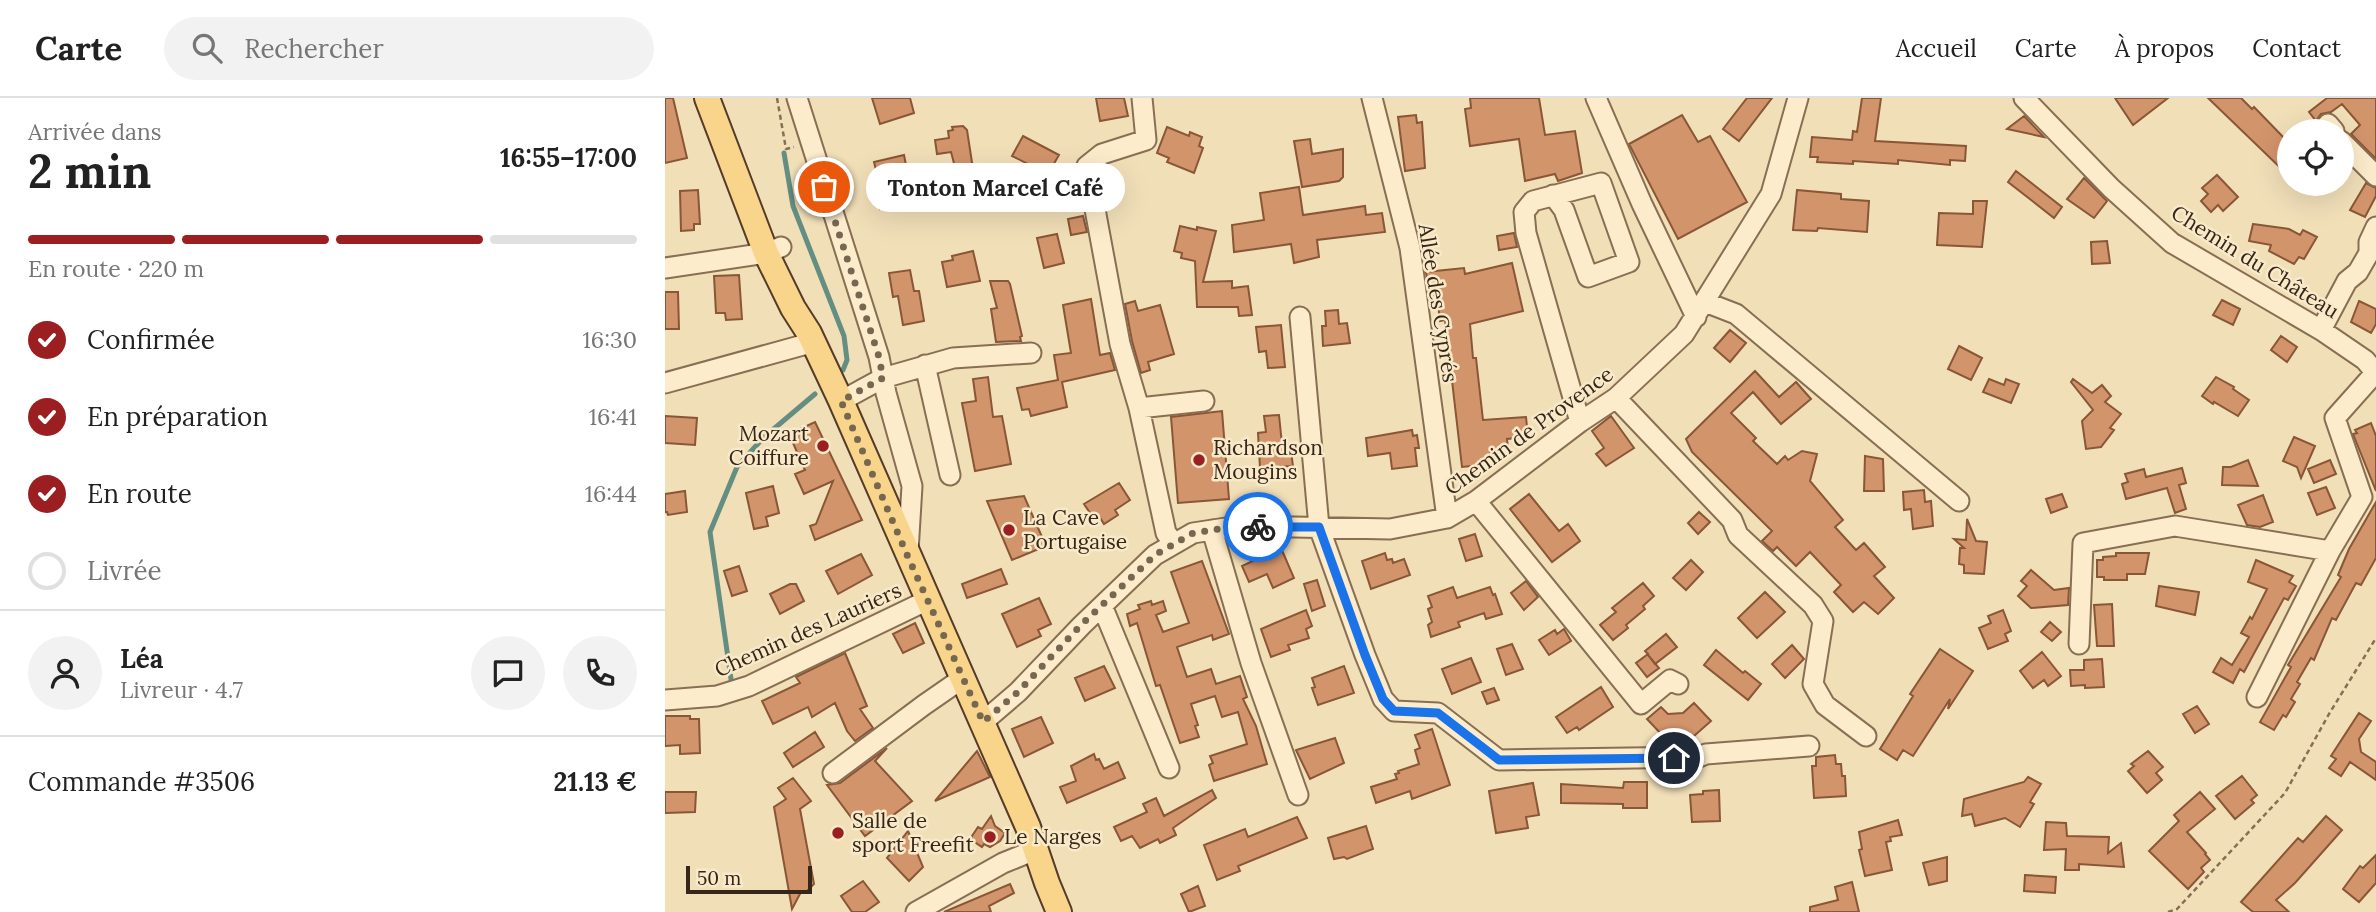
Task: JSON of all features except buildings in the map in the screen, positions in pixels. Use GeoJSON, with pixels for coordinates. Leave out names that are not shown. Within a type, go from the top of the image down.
{"type":"FeatureCollection","features":[{"type":"Feature","properties":{"kind":"main road"},"geometry":{"type":"LineString","coordinates":[[707,98],[983,722],[1028,827],[1059,912]]}},
{"type":"Feature","properties":{"kind":"main road"},"geometry":{"type":"LineString","coordinates":[[723,98],[774,250]]}},
{"type":"Feature","properties":{"kind":"street"},"geometry":{"type":"LineString","coordinates":[[797,98],[879,357],[912,486],[908,557]]}},
{"type":"Feature","properties":{"kind":"street"},"geometry":{"type":"LineString","coordinates":[[1142,98],[1146,140],[1101,154],[1087,166],[1119,344],[1139,408],[1166,533],[1174,543]]}},
{"type":"Feature","properties":{"kind":"street","name":"Allée des Cyprés"},"geometry":{"type":"LineString","coordinates":[[1372,98],[1410,248],[1447,518]]}},
{"type":"Feature","properties":{"kind":"street"},"geometry":{"type":"LineString","coordinates":[[1596,98],[1642,204],[1700,309],[1736,314],[1959,501]]}},
{"type":"Feature","properties":{"kind":"street","name":"Chemin de Provence"},"geometry":{"type":"LineString","coordinates":[[983,722],[1018,692],[1155,555],[1193,533],[1239,526],[1390,529],[1447,518],[1476,501],[1616,398],[1684,334],[1771,194],[1798,98]]}},
{"type":"Feature","properties":{"kind":"street","name":"Chemin du Château"},"geometry":{"type":"LineString","coordinates":[[2024,98],[2111,188],[2172,243],[2321,330],[2365,360],[2376,372]]}},
{"type":"Feature","properties":{"kind":"street"},"geometry":{"type":"LineString","coordinates":[[2354,154],[2376,176]]}},
{"type":"Feature","properties":{"kind":"street"},"geometry":{"type":"LineString","coordinates":[[1553,195],[1563,210],[1588,277],[1629,261],[1601,183],[1553,195],[1533,201],[1524,212],[1526,233],[1580,422]]}},
{"type":"Feature","properties":{"kind":"street"},"geometry":{"type":"LineString","coordinates":[[2321,330],[2347,281],[2364,263],[2374,232]]}},
{"type":"Feature","properties":{"kind":"street"},"geometry":{"type":"LineString","coordinates":[[665,268],[774,250]]}},
{"type":"Feature","properties":{"kind":"street"},"geometry":{"type":"LineString","coordinates":[[1300,317],[1319,527],[1365,655],[1383,699],[1394,711],[1438,713],[1499,760],[1699,757],[1706,754],[1809,746]]}},
{"type":"Feature","properties":{"kind":"street"},"geometry":{"type":"LineString","coordinates":[[665,383],[812,337]]}},
{"type":"Feature","properties":{"kind":"street"},"geometry":{"type":"LineString","coordinates":[[841,401],[883,378],[953,358],[1031,353]]}},
{"type":"Feature","properties":{"kind":"street"},"geometry":{"type":"LineString","coordinates":[[925,366],[950,474]]}},
{"type":"Feature","properties":{"kind":"street"},"geometry":{"type":"LineString","coordinates":[[2257,697],[2330,551],[2363,497],[2335,418],[2376,372]]}},
{"type":"Feature","properties":{"kind":"street"},"geometry":{"type":"LineString","coordinates":[[1616,398],[1732,520],[1738,535],[1813,605],[1823,621],[1813,684],[1825,705],[1866,736]]}},
{"type":"Feature","properties":{"kind":"street"},"geometry":{"type":"LineString","coordinates":[[1139,408],[1204,401]]}},
{"type":"Feature","properties":{"kind":"street"},"geometry":{"type":"LineString","coordinates":[[1476,501],[1641,704],[1670,680],[1678,684]]}},
{"type":"Feature","properties":{"kind":"street"},"geometry":{"type":"LineString","coordinates":[[2079,644],[2083,543],[2175,526],[2330,551]]}},
{"type":"Feature","properties":{"kind":"street"},"geometry":{"type":"LineString","coordinates":[[1212,530],[1251,663],[1298,794]]}},
{"type":"Feature","properties":{"kind":"street","name":"Chemin des Lauriers"},"geometry":{"type":"LineString","coordinates":[[665,700],[717,696],[749,686],[928,600]]}},
{"type":"Feature","properties":{"kind":"street"},"geometry":{"type":"LineString","coordinates":[[1100,608],[1105,613],[1169,768]]}},
{"type":"Feature","properties":{"kind":"street"},"geometry":{"type":"LineString","coordinates":[[833,773],[963,678]]}},
{"type":"Feature","properties":{"kind":"street"},"geometry":{"type":"LineString","coordinates":[[916,912],[1003,863],[1035,849]]}},
{"type":"Feature","properties":{"kind":"path"},"geometry":{"type":"LineString","coordinates":[[777,98],[786,149],[792,148]]}},
{"type":"Feature","properties":{"kind":"path"},"geometry":{"type":"LineString","coordinates":[[2168,912],[2177,909],[2285,793],[2376,638]]}},
{"type":"Feature","properties":{"kind":"waterway"},"geometry":{"type":"LineString","coordinates":[[784,153],[793,206],[844,336],[847,360],[843,370]]}},
{"type":"Feature","properties":{"kind":"waterway"},"geometry":{"type":"LineString","coordinates":[[732,686],[710,532],[737,467],[763,438],[815,394]]}},
{"type":"Feature","properties":{"kind":"way so far"},"geometry":{"type":"LineString","coordinates":[[824,187],[879,357],[883,378],[841,401],[983,722],[1018,692],[1081,625],[1155,555],[1193,533],[1239,526],[1258,527]]}},
{"type":"Feature","properties":{"kind":"place","name":"Tonton Marcel Café"},"geometry":{"type":"Point","coordinates":[824,187]}},
{"type":"Feature","properties":{"kind":"place","name":"Mozart Coiffure"},"geometry":{"type":"Point","coordinates":[823,446]}},
{"type":"Feature","properties":{"kind":"place","name":"Richardson Mougins"},"geometry":{"type":"Point","coordinates":[1199,460]}},
{"type":"Feature","properties":{"kind":"place","name":"La Cave Portugaise"},"geometry":{"type":"Point","coordinates":[1009,530]}},
{"type":"Feature","properties":{"kind":"place","name":"Salle de sport Freefit"},"geometry":{"type":"Point","coordinates":[838,833]}},
{"type":"Feature","properties":{"kind":"place","name":"Le Narges"},"geometry":{"type":"Point","coordinates":[990,837]}},
{"type":"Feature","properties":{"kind":"route"},"geometry":{"type":"LineString","coordinates":[[1258,527],[1319,527],[1365,655],[1383,699],[1394,711],[1438,713],[1499,760],[1674,758]]}}]}
